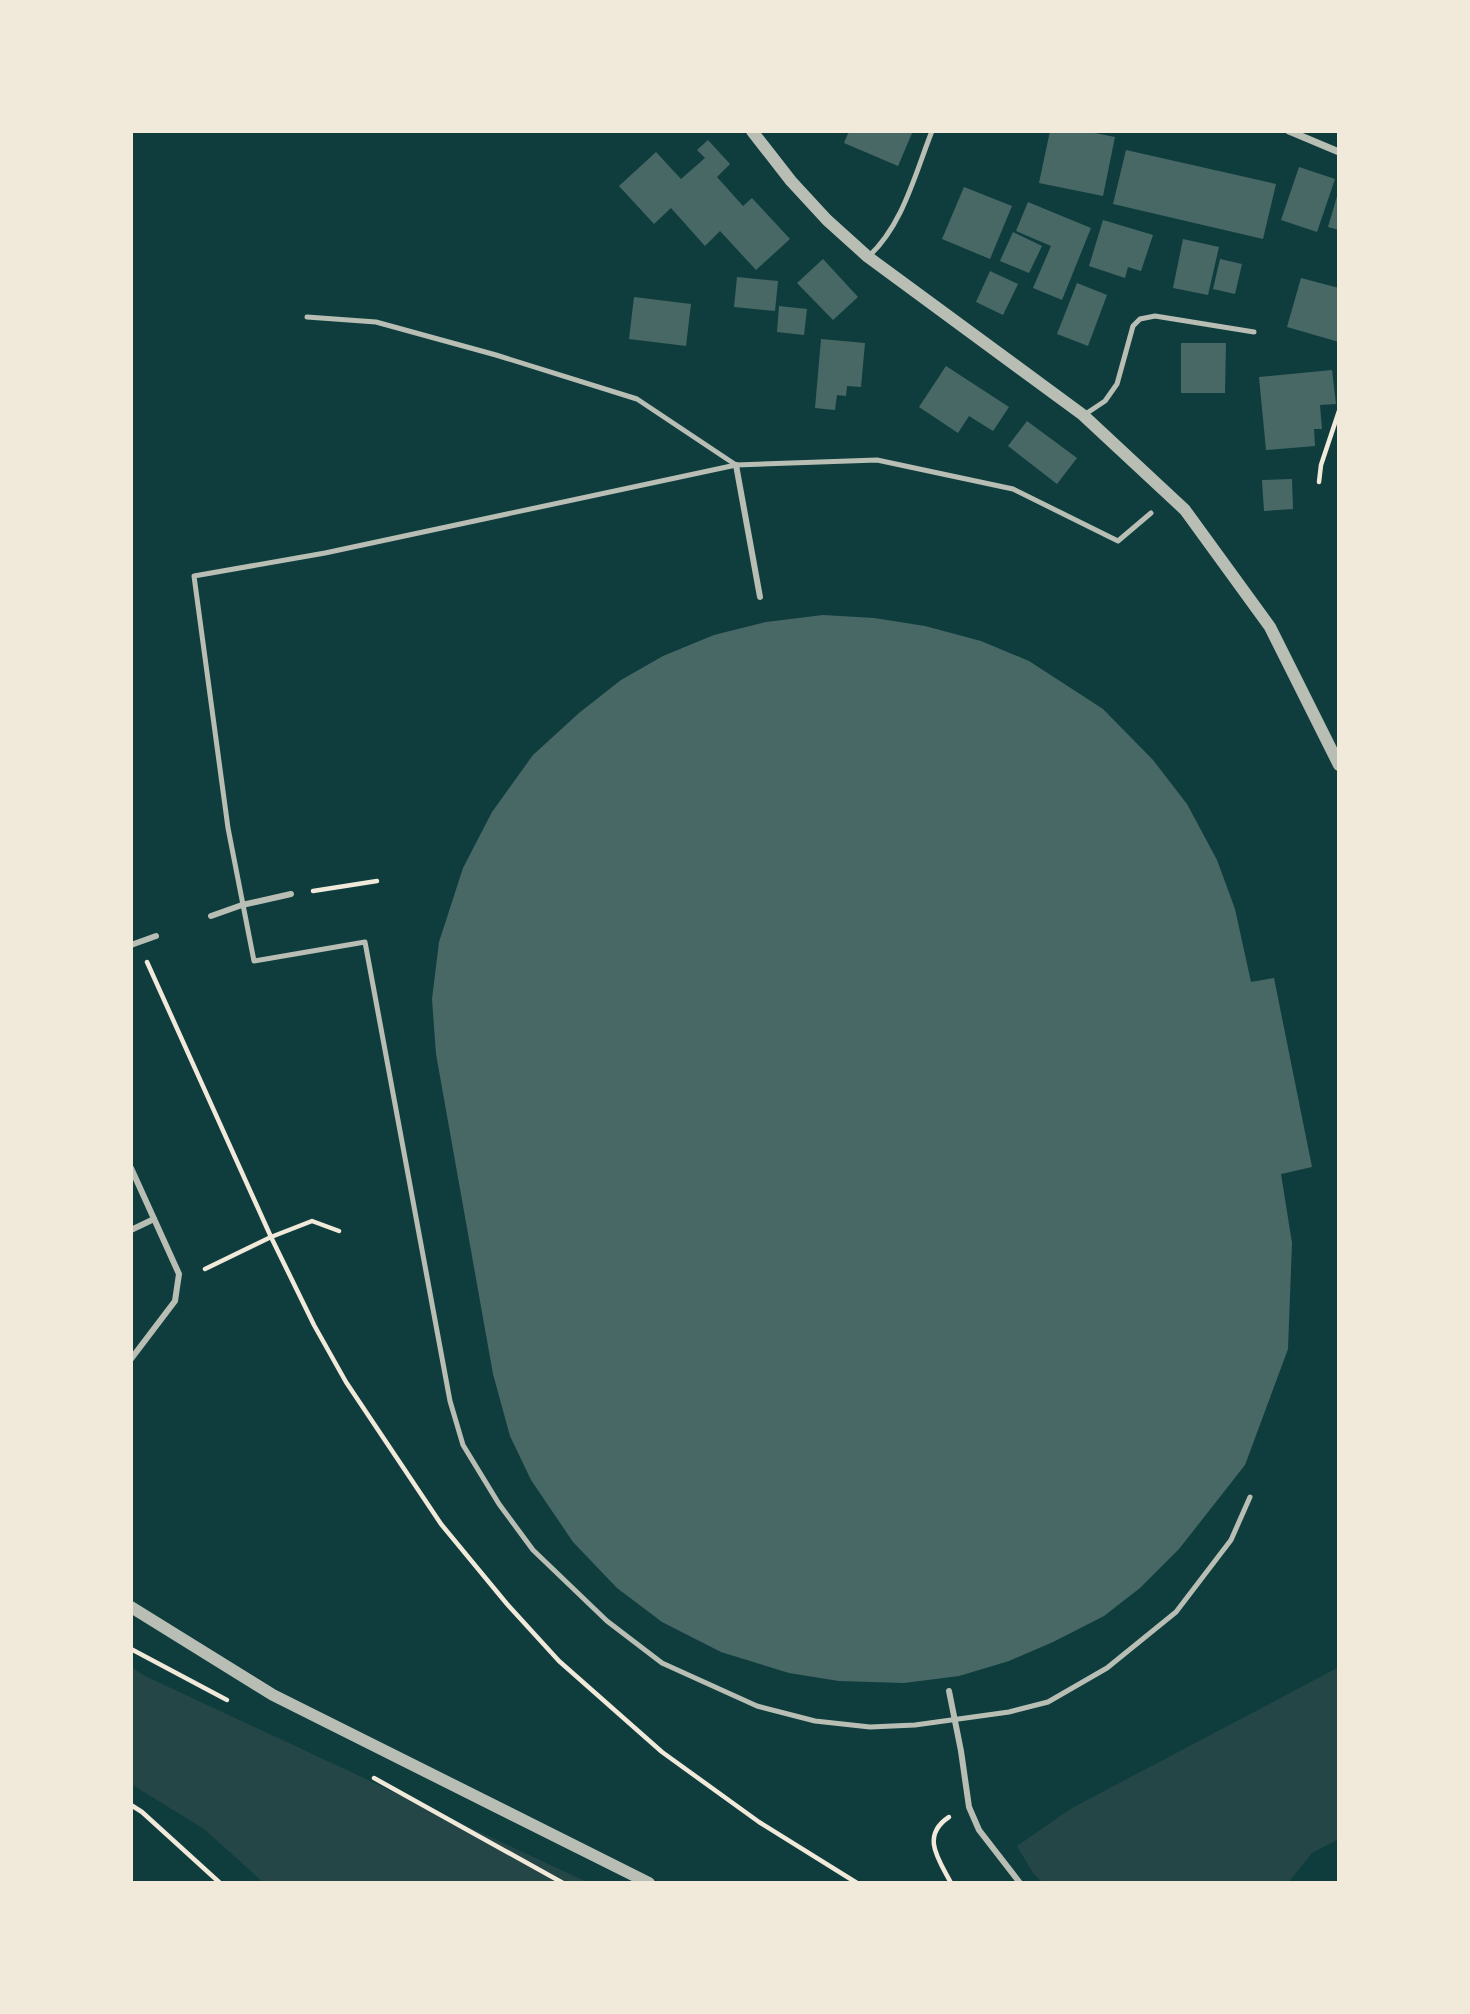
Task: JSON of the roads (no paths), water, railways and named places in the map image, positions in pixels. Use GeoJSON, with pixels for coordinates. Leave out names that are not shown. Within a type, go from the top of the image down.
{"type":"FeatureCollection","features":[{"type":"Feature","properties":{"kind":"street"},"geometry":{"type":"LineString","coordinates":[[752,131],[791,181],[827,220],[868,257],[1083,415],[1185,510],[1270,627],[1339,765]]}},
{"type":"Feature","properties":{"kind":"street"},"geometry":{"type":"LineString","coordinates":[[1289,131],[1339,152]]}},
{"type":"Feature","properties":{"kind":"street"},"geometry":{"type":"LineString","coordinates":[[736,465],[760,597]]}},
{"type":"Feature","properties":{"kind":"street"},"geometry":{"type":"LineString","coordinates":[[211,916],[242,905],[291,894]]}},
{"type":"Feature","properties":{"kind":"street"},"geometry":{"type":"LineString","coordinates":[[131,945],[156,936]]}},
{"type":"Feature","properties":{"kind":"street"},"geometry":{"type":"LineString","coordinates":[[131,1168],[179,1274],[175,1301],[131,1359]]}},
{"type":"Feature","properties":{"kind":"street"},"geometry":{"type":"LineString","coordinates":[[131,1230],[155,1219]]}},
{"type":"Feature","properties":{"kind":"street"},"geometry":{"type":"LineString","coordinates":[[131,1607],[273,1695],[649,1883]]}},
{"type":"Feature","properties":{"kind":"street"},"geometry":{"type":"LineString","coordinates":[[949,1691],[969,1807],[979,1830],[1020,1883]]}},
{"type":"Feature","properties":{"kind":"lane"},"geometry":{"type":"LineString","coordinates":[[868,257],[880,246],[893,227],[932,131]]}},
{"type":"Feature","properties":{"kind":"lane"},"geometry":{"type":"LineString","coordinates":[[1083,415],[1105,401],[1116,384],[1133,326],[1140,319],[1155,316],[1254,332]]}},
{"type":"Feature","properties":{"kind":"lane"},"geometry":{"type":"LineString","coordinates":[[307,317],[376,322],[496,355],[637,399],[736,465]]}},
{"type":"Feature","properties":{"kind":"lane"},"geometry":{"type":"LineString","coordinates":[[1151,513],[1118,541],[1013,489],[877,460],[736,465],[325,553],[194,576],[228,828],[254,961],[365,942],[450,1401],[463,1445],[499,1504],[533,1550],[607,1621],[662,1663],[757,1706],[814,1721],[856,1725],[915,1725],[1009,1712],[1048,1702],[1107,1668],[1176,1612],[1231,1539],[1250,1497]]}}]}
